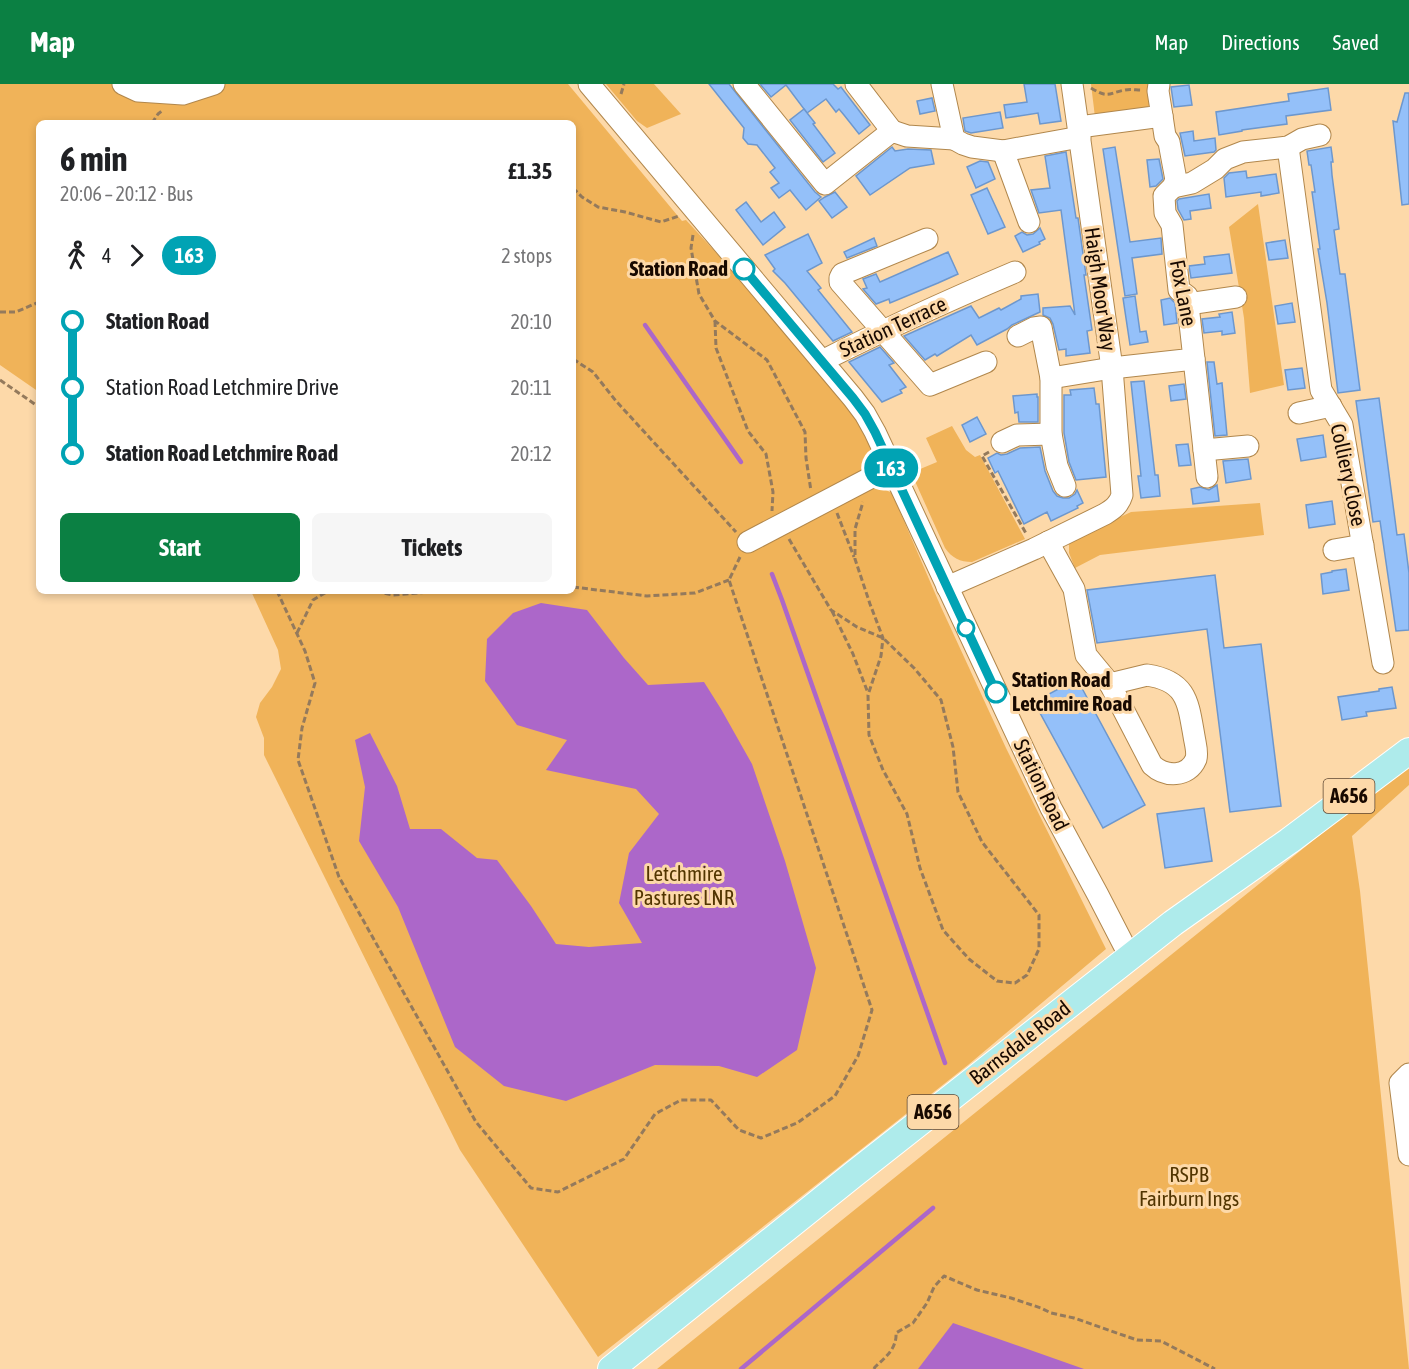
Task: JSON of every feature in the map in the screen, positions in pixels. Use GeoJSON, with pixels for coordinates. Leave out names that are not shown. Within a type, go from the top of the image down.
{"type":"FeatureCollection","features":[{"type":"Feature","properties":{"kind":"main road","name":"Barnsdale Road"},"geometry":{"type":"LineString","coordinates":[[611,1369],[1173,923],[1409,751]]}},
{"type":"Feature","properties":{"kind":"street"},"geometry":{"type":"LineString","coordinates":[[123,84],[138,91],[183,94],[214,84]]}},
{"type":"Feature","properties":{"kind":"street","name":"Station Road"},"geometry":{"type":"LineString","coordinates":[[589,84],[865,414],[1051,808],[1130,957]]}},
{"type":"Feature","properties":{"kind":"street"},"geometry":{"type":"LineString","coordinates":[[744,84],[825,184],[892,131]]}},
{"type":"Feature","properties":{"kind":"street"},"geometry":{"type":"LineString","coordinates":[[856,84],[892,131],[907,136],[954,139],[972,147],[1003,151],[1079,132],[1162,116]]}},
{"type":"Feature","properties":{"kind":"street"},"geometry":{"type":"LineString","coordinates":[[942,84],[954,139]]}},
{"type":"Feature","properties":{"kind":"street","name":"Haigh Moor Way"},"geometry":{"type":"LineString","coordinates":[[1041,545],[1115,508],[1122,495],[1112,368],[1080,152],[1082,86]]}},
{"type":"Feature","properties":{"kind":"street","name":"Fox Lane"},"geometry":{"type":"LineString","coordinates":[[1158,87],[1165,136],[1169,142],[1176,180],[1164,196],[1165,213],[1172,225],[1179,290],[1187,296],[1207,477]]}},
{"type":"Feature","properties":{"kind":"street"},"geometry":{"type":"LineString","coordinates":[[1173,187],[1192,183],[1215,169],[1225,159],[1243,152],[1288,147],[1302,139],[1320,135]]}},
{"type":"Feature","properties":{"kind":"street","name":"Colliery Close"},"geometry":{"type":"LineString","coordinates":[[1288,147],[1321,390],[1342,425],[1383,663]]}},
{"type":"Feature","properties":{"kind":"street"},"geometry":{"type":"LineString","coordinates":[[1003,151],[1029,222]]}},
{"type":"Feature","properties":{"kind":"street"},"geometry":{"type":"LineString","coordinates":[[927,239],[843,274],[840,276],[840,282],[930,385],[986,362]]}},
{"type":"Feature","properties":{"kind":"street","name":"Station Terrace"},"geometry":{"type":"LineString","coordinates":[[822,361],[882,331],[1015,273]]}},
{"type":"Feature","properties":{"kind":"street"},"geometry":{"type":"LineString","coordinates":[[1188,304],[1236,297]]}},
{"type":"Feature","properties":{"kind":"street"},"geometry":{"type":"LineString","coordinates":[[1018,336],[1041,327],[1052,378],[1051,434],[1057,465],[1065,486]]}},
{"type":"Feature","properties":{"kind":"street"},"geometry":{"type":"LineString","coordinates":[[1052,378],[1112,368],[1194,359]]}},
{"type":"Feature","properties":{"kind":"street"},"geometry":{"type":"LineString","coordinates":[[1299,413],[1331,406]]}},
{"type":"Feature","properties":{"kind":"street"},"geometry":{"type":"LineString","coordinates":[[1002,442],[1017,435],[1051,434]]}},
{"type":"Feature","properties":{"kind":"street"},"geometry":{"type":"LineString","coordinates":[[1204,450],[1248,446]]}},
{"type":"Feature","properties":{"kind":"street"},"geometry":{"type":"LineString","coordinates":[[764,534],[891,467]]}},
{"type":"Feature","properties":{"kind":"street"},"geometry":{"type":"LineString","coordinates":[[947,587],[1041,545],[1074,589],[1086,655],[1110,684],[1152,765],[1162,773],[1168,774],[1180,773],[1191,766],[1197,756],[1188,704],[1176,686],[1147,675],[1110,684]]}},
{"type":"Feature","properties":{"kind":"street"},"geometry":{"type":"LineString","coordinates":[[1334,550],[1363,545]]}},
{"type":"Feature","properties":{"kind":"street"},"geometry":{"type":"LineString","coordinates":[[1409,1074],[1400,1083],[1409,1155]]}},
{"type":"Feature","properties":{"kind":"path"},"geometry":{"type":"LineString","coordinates":[[1082,86],[1102,95],[1158,87]]}},
{"type":"Feature","properties":{"kind":"path"},"geometry":{"type":"LineString","coordinates":[[576,191],[598,207],[661,222],[695,210],[691,248],[699,294],[715,321],[767,360],[805,432],[806,458],[822,503],[855,559],[884,638],[941,700],[953,747],[958,792],[982,842],[1039,915],[1039,949],[1027,975],[1015,984],[997,981],[969,959],[944,930],[920,867],[907,814],[883,770],[869,735],[868,695],[853,654],[831,610],[764,534],[732,529],[616,401],[593,372],[576,361]]}},
{"type":"Feature","properties":{"kind":"path"},"geometry":{"type":"LineString","coordinates":[[0,312],[16,312],[36,303]]}},
{"type":"Feature","properties":{"kind":"path"},"geometry":{"type":"LineString","coordinates":[[576,587],[647,596],[694,593],[729,580],[764,534],[771,517],[773,492],[766,454],[748,431],[716,348],[715,321]]}},
{"type":"Feature","properties":{"kind":"path"},"geometry":{"type":"LineString","coordinates":[[0,380],[36,405]]}},
{"type":"Feature","properties":{"kind":"path"},"geometry":{"type":"LineString","coordinates":[[1002,442],[982,456],[1041,545]]}},
{"type":"Feature","properties":{"kind":"path"},"geometry":{"type":"LineString","coordinates":[[855,559],[855,529],[863,503],[863,482]]}},
{"type":"Feature","properties":{"kind":"path"},"geometry":{"type":"LineString","coordinates":[[278,594],[306,651],[315,683],[302,728],[298,760],[339,877],[476,1122],[531,1188],[558,1192],[624,1159],[655,1114],[681,1100],[711,1100],[739,1130],[761,1138],[797,1123],[834,1096],[858,1056],[872,1010],[729,580]]}},
{"type":"Feature","properties":{"kind":"path"},"geometry":{"type":"LineString","coordinates":[[297,633],[313,600],[323,594]]}},
{"type":"Feature","properties":{"kind":"path"},"geometry":{"type":"LineString","coordinates":[[388,594],[405,594]]}},
{"type":"Feature","properties":{"kind":"path"},"geometry":{"type":"LineString","coordinates":[[831,610],[857,627],[884,638]]}},
{"type":"Feature","properties":{"kind":"path"},"geometry":{"type":"LineString","coordinates":[[868,695],[881,656],[884,638]]}},
{"type":"Feature","properties":{"kind":"path"},"geometry":{"type":"LineString","coordinates":[[874,1369],[888,1355],[896,1341],[896,1333],[914,1323],[934,1287],[944,1276],[977,1290],[1011,1298],[1137,1340],[1161,1341],[1215,1369]]}},
{"type":"Feature","properties":{"kind":"green space","name":"Letchmire Pastures LNR"},"geometry":{"type":"Polygon","coordinates":[[[0,84],[568,84],[682,221],[686,220],[722,259],[852,411],[873,454],[872,463],[868,467],[879,489],[892,493],[1006,748],[1106,949],[968,1065],[598,1357],[460,1150],[264,755],[264,738],[256,717],[260,703],[272,687],[281,669],[278,650],[252,594],[576,594],[576,120],[36,120],[36,390],[0,365],[0,84]]]}},
{"type":"Feature","properties":{"kind":"green space"},"geometry":{"type":"Polygon","coordinates":[[[606,84],[654,84],[681,114],[647,128],[637,121],[606,84]]]}},
{"type":"Feature","properties":{"kind":"green space"},"geometry":{"type":"Polygon","coordinates":[[[1091,84],[1150,84],[1151,103],[1148,107],[1095,117],[1091,84]]]}},
{"type":"Feature","properties":{"kind":"green space"},"geometry":{"type":"Polygon","coordinates":[[[1258,204],[1284,385],[1250,393],[1244,318],[1229,227],[1258,204]]]}},
{"type":"Feature","properties":{"kind":"green space"},"geometry":{"type":"Polygon","coordinates":[[[952,426],[966,450],[975,457],[980,455],[1025,539],[972,562],[957,559],[945,548],[914,479],[913,472],[937,462],[926,438],[952,426]]]}},
{"type":"Feature","properties":{"kind":"green space"},"geometry":{"type":"Polygon","coordinates":[[[1260,503],[1264,535],[1100,555],[1075,568],[1069,553],[1069,544],[1076,538],[1131,512],[1260,503]]]}},
{"type":"Feature","properties":{"kind":"green space","name":"RSPB Fairburn Ings"},"geometry":{"type":"Polygon","coordinates":[[[1409,766],[1409,785],[1352,836],[1360,891],[1409,1369],[657,1369],[1341,818],[1409,766]]]}},
{"type":"Feature","properties":{"kind":"shaded area"},"geometry":{"type":"Polygon","coordinates":[[[541,603],[587,610],[648,685],[704,682],[752,764],[785,861],[816,968],[797,1050],[757,1077],[719,1066],[655,1065],[566,1101],[504,1086],[455,1047],[398,907],[359,841],[365,787],[355,740],[370,733],[397,786],[410,829],[441,829],[477,858],[497,860],[556,944],[589,947],[642,943],[619,903],[629,853],[659,814],[636,789],[546,770],[567,740],[517,725],[485,681],[487,639],[513,613],[541,603]]]}},
{"type":"Feature","properties":{"kind":"shaded area"},"geometry":{"type":"Polygon","coordinates":[[[953,1323],[1084,1369],[918,1369],[953,1323]]]}},
{"type":"Feature","properties":{"kind":"building"},"geometry":{"type":"Polygon","coordinates":[[[709,84],[729,84],[821,197],[806,210],[790,190],[779,198],[771,188],[779,183],[770,172],[775,168],[757,145],[748,144],[743,138],[744,128],[709,84]]]}},
{"type":"Feature","properties":{"kind":"building"},"geometry":{"type":"Polygon","coordinates":[[[760,84],[833,84],[838,89],[841,87],[870,125],[859,134],[839,109],[836,112],[826,99],[807,113],[786,85],[771,97],[760,84]]]}},
{"type":"Feature","properties":{"kind":"building"},"geometry":{"type":"Polygon","coordinates":[[[1024,84],[1055,84],[1061,121],[1040,124],[1038,113],[1006,118],[1004,105],[1027,102],[1024,84]]]}},
{"type":"Feature","properties":{"kind":"building"},"geometry":{"type":"Polygon","coordinates":[[[1189,85],[1192,105],[1174,107],[1171,87],[1189,85]]]}},
{"type":"Feature","properties":{"kind":"building"},"geometry":{"type":"Polygon","coordinates":[[[1328,88],[1331,110],[1286,116],[1287,124],[1219,135],[1216,112],[1289,101],[1288,94],[1328,88]]]}},
{"type":"Feature","properties":{"kind":"building"},"geometry":{"type":"Polygon","coordinates":[[[1405,93],[1409,93],[1409,204],[1402,205],[1393,121],[1397,122],[1405,93]]]}},
{"type":"Feature","properties":{"kind":"building"},"geometry":{"type":"Polygon","coordinates":[[[932,98],[935,111],[920,114],[917,101],[932,98]]]}},
{"type":"Feature","properties":{"kind":"building"},"geometry":{"type":"Polygon","coordinates":[[[804,109],[835,153],[823,162],[790,120],[804,109]]]}},
{"type":"Feature","properties":{"kind":"building"},"geometry":{"type":"Polygon","coordinates":[[[1000,112],[1003,128],[971,133],[965,131],[963,118],[1000,112]]]}},
{"type":"Feature","properties":{"kind":"building"},"geometry":{"type":"Polygon","coordinates":[[[1193,131],[1194,141],[1215,138],[1216,150],[1185,156],[1180,133],[1193,131]]]}},
{"type":"Feature","properties":{"kind":"building"},"geometry":{"type":"Polygon","coordinates":[[[892,147],[895,151],[931,150],[934,164],[910,168],[870,195],[856,176],[892,147]]]}},
{"type":"Feature","properties":{"kind":"building"},"geometry":{"type":"Polygon","coordinates":[[[1115,147],[1130,242],[1161,238],[1162,254],[1132,258],[1137,294],[1125,296],[1103,149],[1115,147]]]}},
{"type":"Feature","properties":{"kind":"building"},"geometry":{"type":"Polygon","coordinates":[[[1331,147],[1339,229],[1334,230],[1340,274],[1345,274],[1360,390],[1338,393],[1318,249],[1320,249],[1312,192],[1315,192],[1307,151],[1331,147]]]}},
{"type":"Feature","properties":{"kind":"building"},"geometry":{"type":"Polygon","coordinates":[[[1066,152],[1076,218],[1078,218],[1092,330],[1087,331],[1090,353],[1066,356],[1066,349],[1059,350],[1050,318],[1043,315],[1043,308],[1070,306],[1075,315],[1061,210],[1039,213],[1031,190],[1050,188],[1045,156],[1066,152]]]}},
{"type":"Feature","properties":{"kind":"building"},"geometry":{"type":"Polygon","coordinates":[[[1159,159],[1163,179],[1156,186],[1150,187],[1147,160],[1159,159]]]}},
{"type":"Feature","properties":{"kind":"building"},"geometry":{"type":"Polygon","coordinates":[[[980,161],[988,162],[995,179],[976,188],[967,167],[980,161]]]}},
{"type":"Feature","properties":{"kind":"building"},"geometry":{"type":"Polygon","coordinates":[[[1246,171],[1247,178],[1276,174],[1279,193],[1261,196],[1261,192],[1226,197],[1224,178],[1229,173],[1246,171]]]}},
{"type":"Feature","properties":{"kind":"building"},"geometry":{"type":"Polygon","coordinates":[[[987,188],[1005,227],[988,234],[971,195],[987,188]]]}},
{"type":"Feature","properties":{"kind":"building"},"geometry":{"type":"Polygon","coordinates":[[[835,192],[847,207],[832,218],[819,201],[835,192]]]}},
{"type":"Feature","properties":{"kind":"building"},"geometry":{"type":"Polygon","coordinates":[[[1209,194],[1211,208],[1190,211],[1191,219],[1184,220],[1178,209],[1177,201],[1209,194]]]}},
{"type":"Feature","properties":{"kind":"building"},"geometry":{"type":"Polygon","coordinates":[[[746,202],[761,222],[774,212],[785,227],[763,245],[736,210],[746,202]]]}},
{"type":"Feature","properties":{"kind":"building"},"geometry":{"type":"Polygon","coordinates":[[[1040,228],[1045,239],[1023,252],[1015,236],[1022,232],[1027,235],[1033,234],[1040,228]]]}},
{"type":"Feature","properties":{"kind":"building"},"geometry":{"type":"Polygon","coordinates":[[[808,234],[822,263],[807,271],[821,288],[818,290],[852,332],[833,341],[773,271],[775,269],[765,255],[808,234]]]}},
{"type":"Feature","properties":{"kind":"building"},"geometry":{"type":"Polygon","coordinates":[[[874,238],[877,246],[847,258],[844,252],[874,238]]]}},
{"type":"Feature","properties":{"kind":"building"},"geometry":{"type":"Polygon","coordinates":[[[1285,240],[1288,258],[1269,260],[1266,243],[1285,240]]]}},
{"type":"Feature","properties":{"kind":"building"},"geometry":{"type":"Polygon","coordinates":[[[948,252],[958,274],[938,283],[890,303],[889,299],[876,304],[863,289],[867,288],[863,279],[876,274],[880,282],[948,252]]]}},
{"type":"Feature","properties":{"kind":"building"},"geometry":{"type":"Polygon","coordinates":[[[1229,254],[1232,273],[1191,278],[1189,266],[1205,264],[1204,257],[1229,254]]]}},
{"type":"Feature","properties":{"kind":"building"},"geometry":{"type":"Polygon","coordinates":[[[1038,294],[1040,312],[977,345],[971,335],[937,356],[935,354],[925,360],[904,336],[971,306],[979,318],[999,308],[1001,310],[1021,299],[1021,296],[1038,294]]]}},
{"type":"Feature","properties":{"kind":"building"},"geometry":{"type":"Polygon","coordinates":[[[1135,296],[1140,332],[1146,331],[1148,342],[1130,345],[1123,298],[1135,296]]]}},
{"type":"Feature","properties":{"kind":"building"},"geometry":{"type":"Polygon","coordinates":[[[1170,298],[1175,303],[1177,323],[1164,325],[1161,300],[1170,298]]]}},
{"type":"Feature","properties":{"kind":"building"},"geometry":{"type":"Polygon","coordinates":[[[1292,303],[1295,322],[1278,324],[1275,306],[1292,303]]]}},
{"type":"Feature","properties":{"kind":"building"},"geometry":{"type":"Polygon","coordinates":[[[1232,312],[1235,333],[1222,335],[1222,331],[1204,333],[1202,319],[1220,317],[1219,314],[1232,312]]]}},
{"type":"Feature","properties":{"kind":"building"},"geometry":{"type":"Polygon","coordinates":[[[880,347],[894,363],[889,365],[906,387],[900,390],[902,393],[882,402],[849,362],[880,347]]]}},
{"type":"Feature","properties":{"kind":"building"},"geometry":{"type":"Polygon","coordinates":[[[1207,362],[1214,362],[1217,384],[1222,383],[1227,435],[1215,436],[1207,362]]]}},
{"type":"Feature","properties":{"kind":"building"},"geometry":{"type":"Polygon","coordinates":[[[1302,368],[1305,388],[1288,390],[1285,370],[1302,368]]]}},
{"type":"Feature","properties":{"kind":"building"},"geometry":{"type":"Polygon","coordinates":[[[1144,381],[1155,475],[1158,475],[1160,496],[1141,498],[1138,476],[1141,476],[1131,382],[1144,381]]]}},
{"type":"Feature","properties":{"kind":"building"},"geometry":{"type":"Polygon","coordinates":[[[1184,384],[1186,399],[1171,401],[1169,386],[1184,384]]]}},
{"type":"Feature","properties":{"kind":"building"},"geometry":{"type":"Polygon","coordinates":[[[1094,388],[1096,404],[1099,404],[1106,477],[1076,480],[1069,462],[1064,433],[1064,395],[1071,395],[1070,390],[1094,388]]]}},
{"type":"Feature","properties":{"kind":"building"},"geometry":{"type":"Polygon","coordinates":[[[1037,394],[1038,422],[1019,422],[1018,412],[1015,413],[1013,396],[1037,394]]]}},
{"type":"Feature","properties":{"kind":"building"},"geometry":{"type":"Polygon","coordinates":[[[1379,398],[1397,535],[1404,534],[1409,573],[1409,630],[1396,631],[1380,521],[1373,522],[1356,401],[1379,398]]]}},
{"type":"Feature","properties":{"kind":"building"},"geometry":{"type":"Polygon","coordinates":[[[977,417],[986,434],[970,442],[962,425],[977,417]]]}},
{"type":"Feature","properties":{"kind":"building"},"geometry":{"type":"Polygon","coordinates":[[[1323,435],[1326,457],[1301,461],[1297,439],[1323,435]]]}},
{"type":"Feature","properties":{"kind":"building"},"geometry":{"type":"Polygon","coordinates":[[[1188,444],[1191,465],[1179,466],[1176,445],[1188,444]]]}},
{"type":"Feature","properties":{"kind":"building"},"geometry":{"type":"Polygon","coordinates":[[[1040,447],[1045,471],[1053,491],[1057,496],[1069,498],[1077,490],[1083,503],[1077,506],[1078,508],[1051,521],[1047,512],[1024,524],[998,471],[995,473],[988,458],[997,453],[1007,454],[1020,448],[1040,447]]]}},
{"type":"Feature","properties":{"kind":"building"},"geometry":{"type":"Polygon","coordinates":[[[1248,459],[1251,479],[1226,483],[1223,461],[1248,459]]]}},
{"type":"Feature","properties":{"kind":"building"},"geometry":{"type":"Polygon","coordinates":[[[1217,485],[1219,501],[1193,504],[1191,489],[1200,487],[1209,490],[1217,485]]]}},
{"type":"Feature","properties":{"kind":"building"},"geometry":{"type":"Polygon","coordinates":[[[1332,501],[1335,524],[1309,528],[1306,505],[1332,501]]]}},
{"type":"Feature","properties":{"kind":"building"},"geometry":{"type":"Polygon","coordinates":[[[1346,569],[1349,590],[1323,594],[1321,574],[1346,569]]]}},
{"type":"Feature","properties":{"kind":"building"},"geometry":{"type":"Polygon","coordinates":[[[1215,575],[1224,648],[1261,644],[1281,806],[1230,812],[1207,629],[1097,643],[1087,590],[1215,575]]]}},
{"type":"Feature","properties":{"kind":"building"},"geometry":{"type":"Polygon","coordinates":[[[1077,679],[1145,805],[1103,828],[1034,702],[1077,679]]]}},
{"type":"Feature","properties":{"kind":"building"},"geometry":{"type":"Polygon","coordinates":[[[1392,687],[1396,708],[1366,712],[1367,716],[1342,720],[1338,697],[1392,687]]]}},
{"type":"Feature","properties":{"kind":"building"},"geometry":{"type":"Polygon","coordinates":[[[1204,808],[1212,861],[1165,868],[1157,814],[1204,808]]]}},
{"type":"Feature","properties":{"kind":"waterway"},"geometry":{"type":"LineString","coordinates":[[645,325],[741,462]]}},
{"type":"Feature","properties":{"kind":"waterway"},"geometry":{"type":"LineString","coordinates":[[772,574],[945,1063]]}},
{"type":"Feature","properties":{"kind":"waterway"},"geometry":{"type":"LineString","coordinates":[[741,1369],[933,1208]]}},
{"type":"Feature","properties":{"kind":"bus line","name":"163"},"geometry":{"type":"LineString","coordinates":[[744,269],[865,414],[996,692]]}},
{"type":"Feature","properties":{"kind":"place","name":"Station Road"},"geometry":{"type":"Point","coordinates":[744,269]}},
{"type":"Feature","properties":{"kind":"place","name":"Station Road Letchmire Road"},"geometry":{"type":"Point","coordinates":[996,692]}}]}
